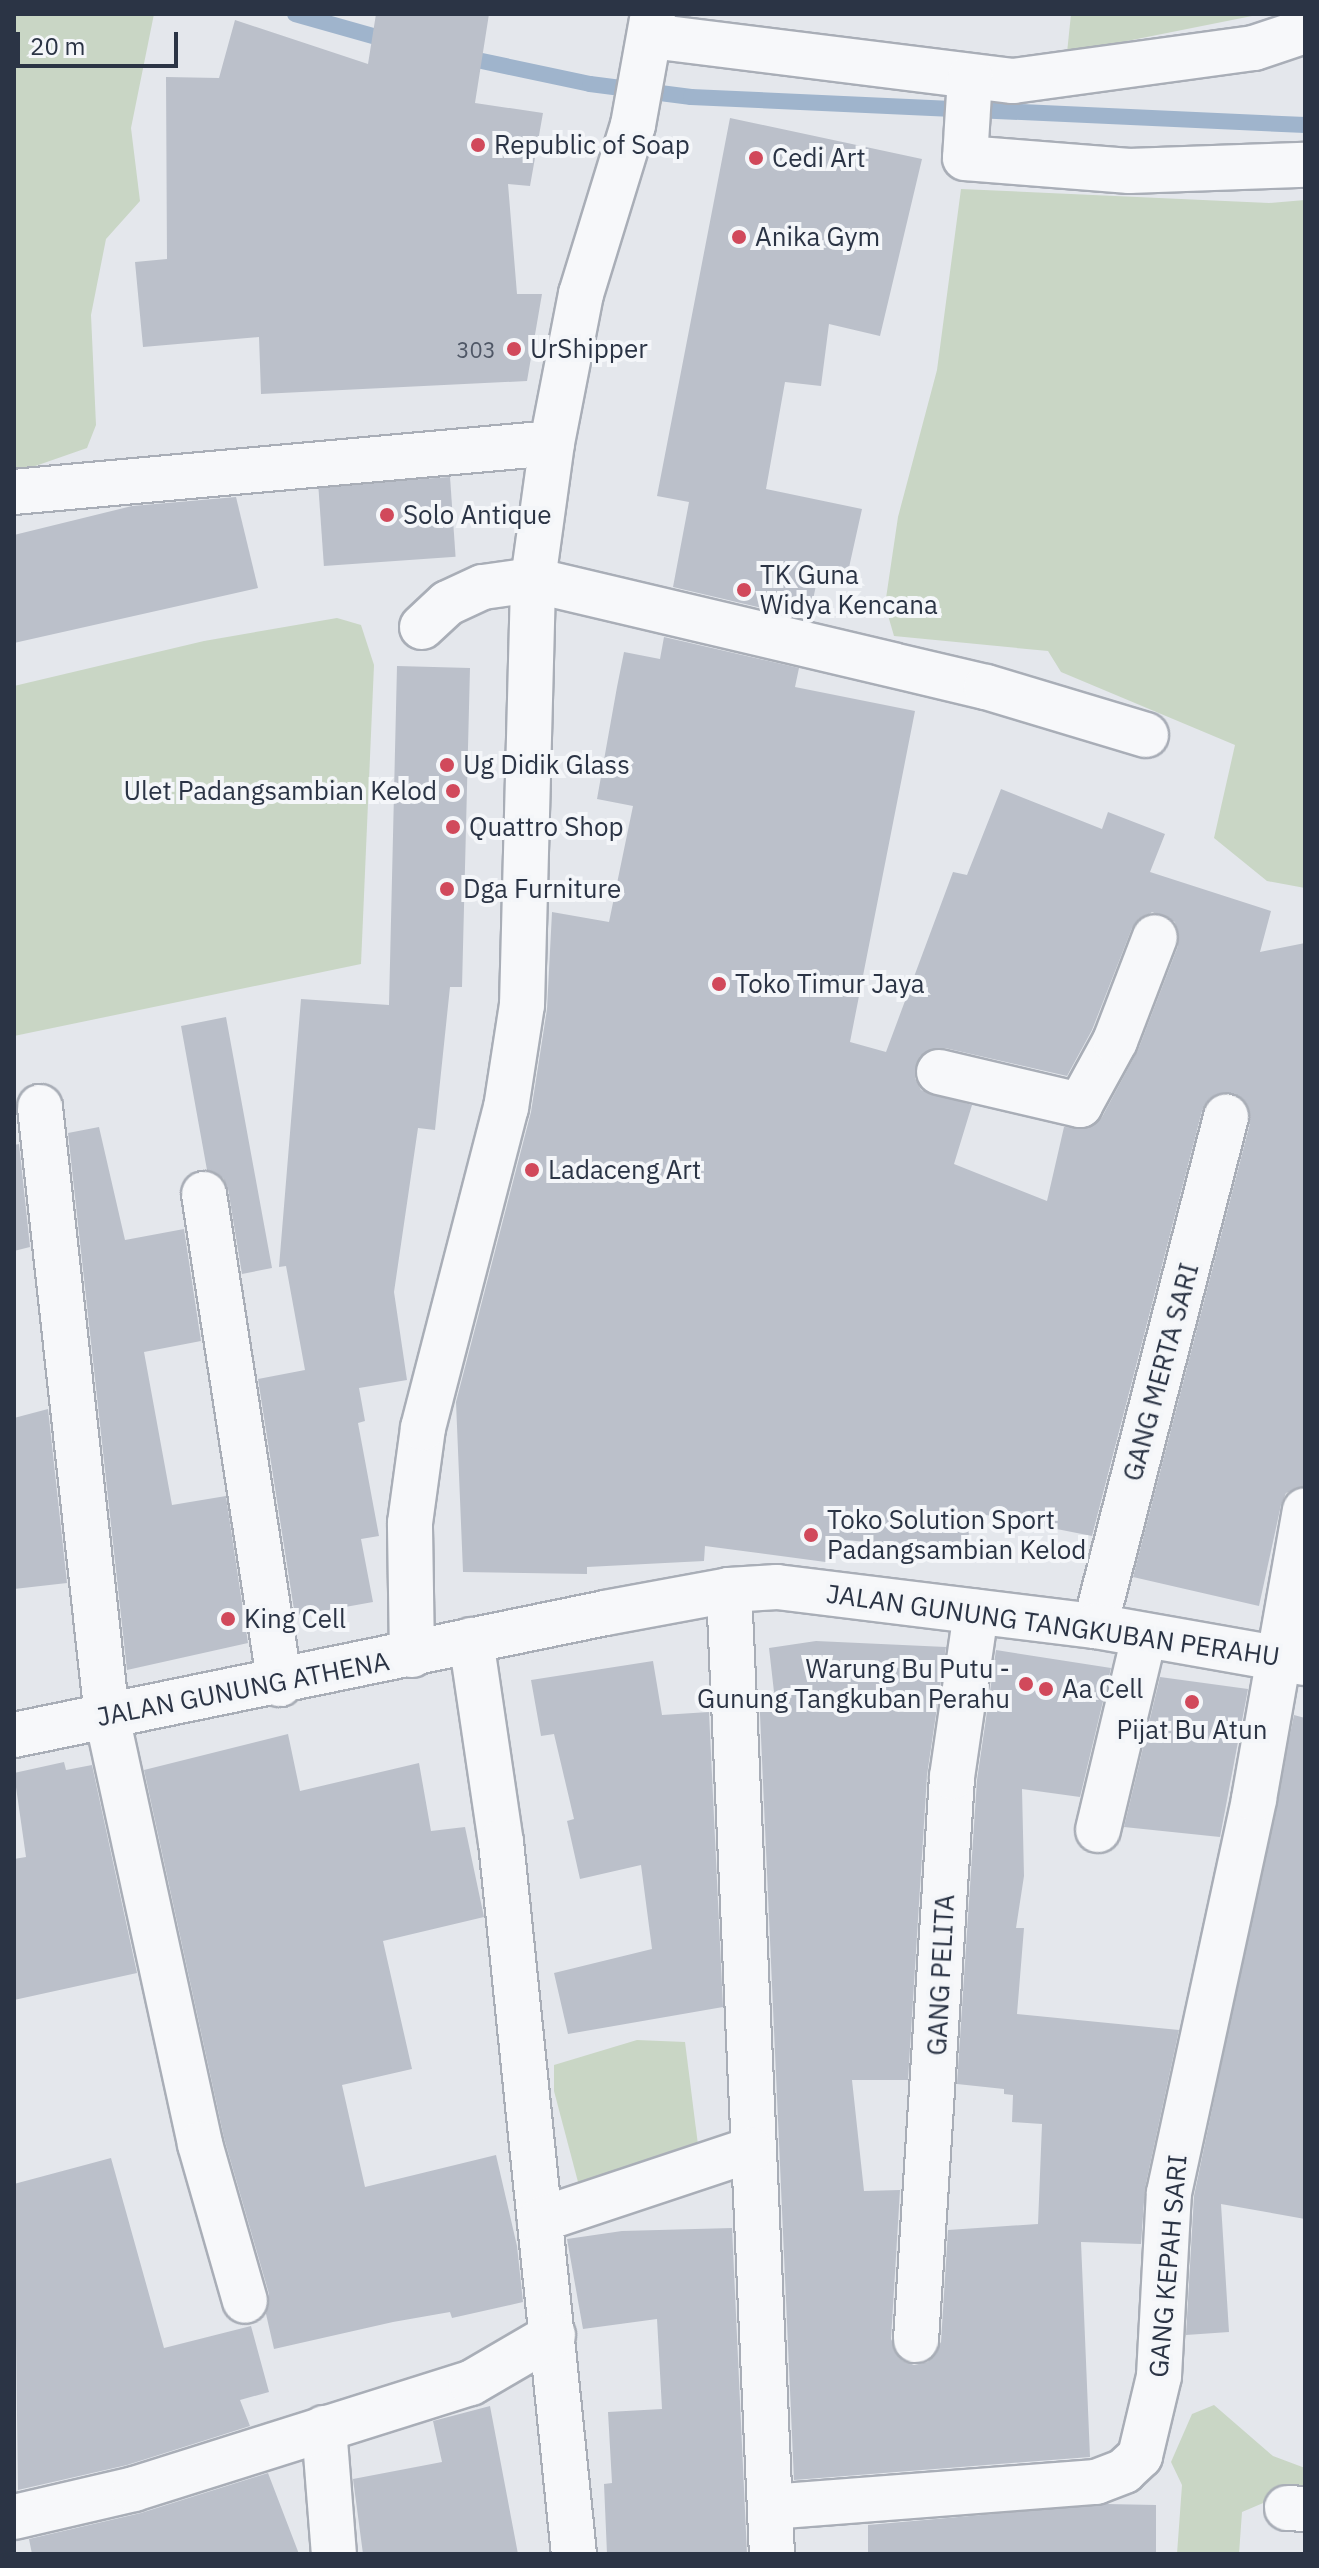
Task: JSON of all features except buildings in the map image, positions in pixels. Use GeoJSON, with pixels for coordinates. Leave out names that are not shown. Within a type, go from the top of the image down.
{"type":"FeatureCollection","features":[{"type":"Feature","properties":{"kind":"street"},"geometry":{"type":"LineString","coordinates":[[412,1655],[410,1523],[423,1428],[506,1108],[522,1005],[533,580],[552,443],[581,294],[633,125],[648,42],[970,81],[1013,81],[1254,48],[1305,31]]}},
{"type":"Feature","properties":{"kind":"street"},"geometry":{"type":"LineString","coordinates":[[970,81],[965,158],[1129,171],[1305,165]]}},
{"type":"Feature","properties":{"kind":"street"},"geometry":{"type":"LineString","coordinates":[[14,492],[552,443]]}},
{"type":"Feature","properties":{"kind":"street"},"geometry":{"type":"LineString","coordinates":[[422,627],[448,603],[483,587],[533,580],[986,687],[1146,735]]}},
{"type":"Feature","properties":{"kind":"street"},"geometry":{"type":"LineString","coordinates":[[939,1072],[1080,1105],[1115,1041],[1155,937]]}},
{"type":"Feature","properties":{"kind":"street"},"geometry":{"type":"LineString","coordinates":[[40,1107],[107,1717],[200,2144],[245,2301]]}},
{"type":"Feature","properties":{"kind":"street","name":"GANG MERTA SARI"},"geometry":{"type":"LineString","coordinates":[[1095,1626],[1226,1117]]}},
{"type":"Feature","properties":{"kind":"street"},"geometry":{"type":"LineString","coordinates":[[204,1194],[280,1684]]}},
{"type":"Feature","properties":{"kind":"street"},"geometry":{"type":"LineString","coordinates":[[1293,1660],[1305,1510]]}},
{"type":"Feature","properties":{"kind":"street","name":"JALAN GUNUNG TANGKUBAN PERAHU"},"geometry":{"type":"LineString","coordinates":[[471,1640],[729,1590],[807,1588],[1095,1626],[1144,1637],[1293,1660]]}},
{"type":"Feature","properties":{"kind":"street"},"geometry":{"type":"LineString","coordinates":[[729,1590],[751,2150],[772,2554]]}},
{"type":"Feature","properties":{"kind":"street","name":"GANG PELITA"},"geometry":{"type":"LineString","coordinates":[[916,2340],[952,1777],[976,1612]]}},
{"type":"Feature","properties":{"kind":"street"},"geometry":{"type":"LineString","coordinates":[[1098,1830],[1144,1637]]}},
{"type":"Feature","properties":{"kind":"street"},"geometry":{"type":"LineString","coordinates":[[471,1640],[501,1842],[574,2554]]}},
{"type":"Feature","properties":{"kind":"street","name":"JALAN GUNUNG ATHENA"},"geometry":{"type":"LineString","coordinates":[[14,1735],[280,1684],[471,1640]]}},
{"type":"Feature","properties":{"kind":"street","name":"GANG KEPAH SARI"},"geometry":{"type":"LineString","coordinates":[[770,2507],[1096,2482],[1124,2471],[1140,2456],[1159,2376],[1169,2193],[1293,1660]]}},
{"type":"Feature","properties":{"kind":"street"},"geometry":{"type":"LineString","coordinates":[[540,2220],[751,2150]]}},
{"type":"Feature","properties":{"kind":"street"},"geometry":{"type":"LineString","coordinates":[[14,2517],[134,2489],[471,2383],[553,2335]]}},
{"type":"Feature","properties":{"kind":"street"},"geometry":{"type":"LineString","coordinates":[[324,2428],[334,2554]]}},
{"type":"Feature","properties":{"kind":"green space"},"geometry":{"type":"Polygon","coordinates":[[[14,14],[154,14],[131,128],[140,201],[106,239],[91,315],[96,425],[87,448],[21,471],[14,471],[14,14]]]}},
{"type":"Feature","properties":{"kind":"green space"},"geometry":{"type":"Polygon","coordinates":[[[1071,14],[1262,14],[1067,53],[1071,14]]]}},
{"type":"Feature","properties":{"kind":"green space"},"geometry":{"type":"Polygon","coordinates":[[[961,189],[1269,203],[1305,200],[1305,888],[1267,881],[1214,838],[1235,745],[1061,672],[1048,651],[894,636],[885,605],[898,517],[937,370],[961,189]]]}},
{"type":"Feature","properties":{"kind":"green space"},"geometry":{"type":"Polygon","coordinates":[[[337,618],[361,625],[374,665],[361,964],[14,1036],[14,686],[204,641],[337,618]]]}},
{"type":"Feature","properties":{"kind":"green space"},"geometry":{"type":"Polygon","coordinates":[[[637,2040],[685,2042],[699,2153],[589,2186],[578,2182],[554,2091],[554,2065],[637,2040]]]}},
{"type":"Feature","properties":{"kind":"green space"},"geometry":{"type":"Polygon","coordinates":[[[1214,2405],[1273,2456],[1305,2468],[1305,2493],[1280,2496],[1242,2512],[1239,2554],[1177,2554],[1182,2485],[1171,2462],[1192,2414],[1214,2405]]]}},
{"type":"Feature","properties":{"kind":"waterway"},"geometry":{"type":"LineString","coordinates":[[295,14],[394,42]]}},
{"type":"Feature","properties":{"kind":"waterway"},"geometry":{"type":"LineString","coordinates":[[463,57],[590,84],[691,97],[1305,125]]}},
{"type":"Feature","properties":{"kind":"place","name":"Republic of Soap"},"geometry":{"type":"Point","coordinates":[478,145]}},
{"type":"Feature","properties":{"kind":"place","name":"Cedi Art"},"geometry":{"type":"Point","coordinates":[756,158]}},
{"type":"Feature","properties":{"kind":"place","name":"Anika Gym"},"geometry":{"type":"Point","coordinates":[739,237]}},
{"type":"Feature","properties":{"kind":"place","name":"UrShipper"},"geometry":{"type":"Point","coordinates":[514,349]}},
{"type":"Feature","properties":{"kind":"place","name":"Solo Antique"},"geometry":{"type":"Point","coordinates":[387,515]}},
{"type":"Feature","properties":{"kind":"place","name":"TK Guna Widya Kencana"},"geometry":{"type":"Point","coordinates":[744,590]}},
{"type":"Feature","properties":{"kind":"place","name":"Ug Didik Glass"},"geometry":{"type":"Point","coordinates":[447,765]}},
{"type":"Feature","properties":{"kind":"place","name":"Ulet Padangsambian Kelod"},"geometry":{"type":"Point","coordinates":[453,791]}},
{"type":"Feature","properties":{"kind":"place","name":"Quattro Shop"},"geometry":{"type":"Point","coordinates":[453,827]}},
{"type":"Feature","properties":{"kind":"place","name":"Dga Furniture"},"geometry":{"type":"Point","coordinates":[447,889]}},
{"type":"Feature","properties":{"kind":"place","name":"Toko Timur Jaya"},"geometry":{"type":"Point","coordinates":[719,984]}},
{"type":"Feature","properties":{"kind":"place","name":"Ladaceng Art"},"geometry":{"type":"Point","coordinates":[532,1170]}},
{"type":"Feature","properties":{"kind":"place","name":"Toko Solution Sport Padangsambian Kelod"},"geometry":{"type":"Point","coordinates":[811,1535]}},
{"type":"Feature","properties":{"kind":"place","name":"King Cell"},"geometry":{"type":"Point","coordinates":[228,1619]}},
{"type":"Feature","properties":{"kind":"place","name":"Warung Bu Putu - Gunung Tangkuban Perahu"},"geometry":{"type":"Point","coordinates":[1026,1684]}},
{"type":"Feature","properties":{"kind":"place","name":"Aa Cell"},"geometry":{"type":"Point","coordinates":[1046,1689]}},
{"type":"Feature","properties":{"kind":"place","name":"Pijat Bu Atun"},"geometry":{"type":"Point","coordinates":[1192,1702]}}]}
